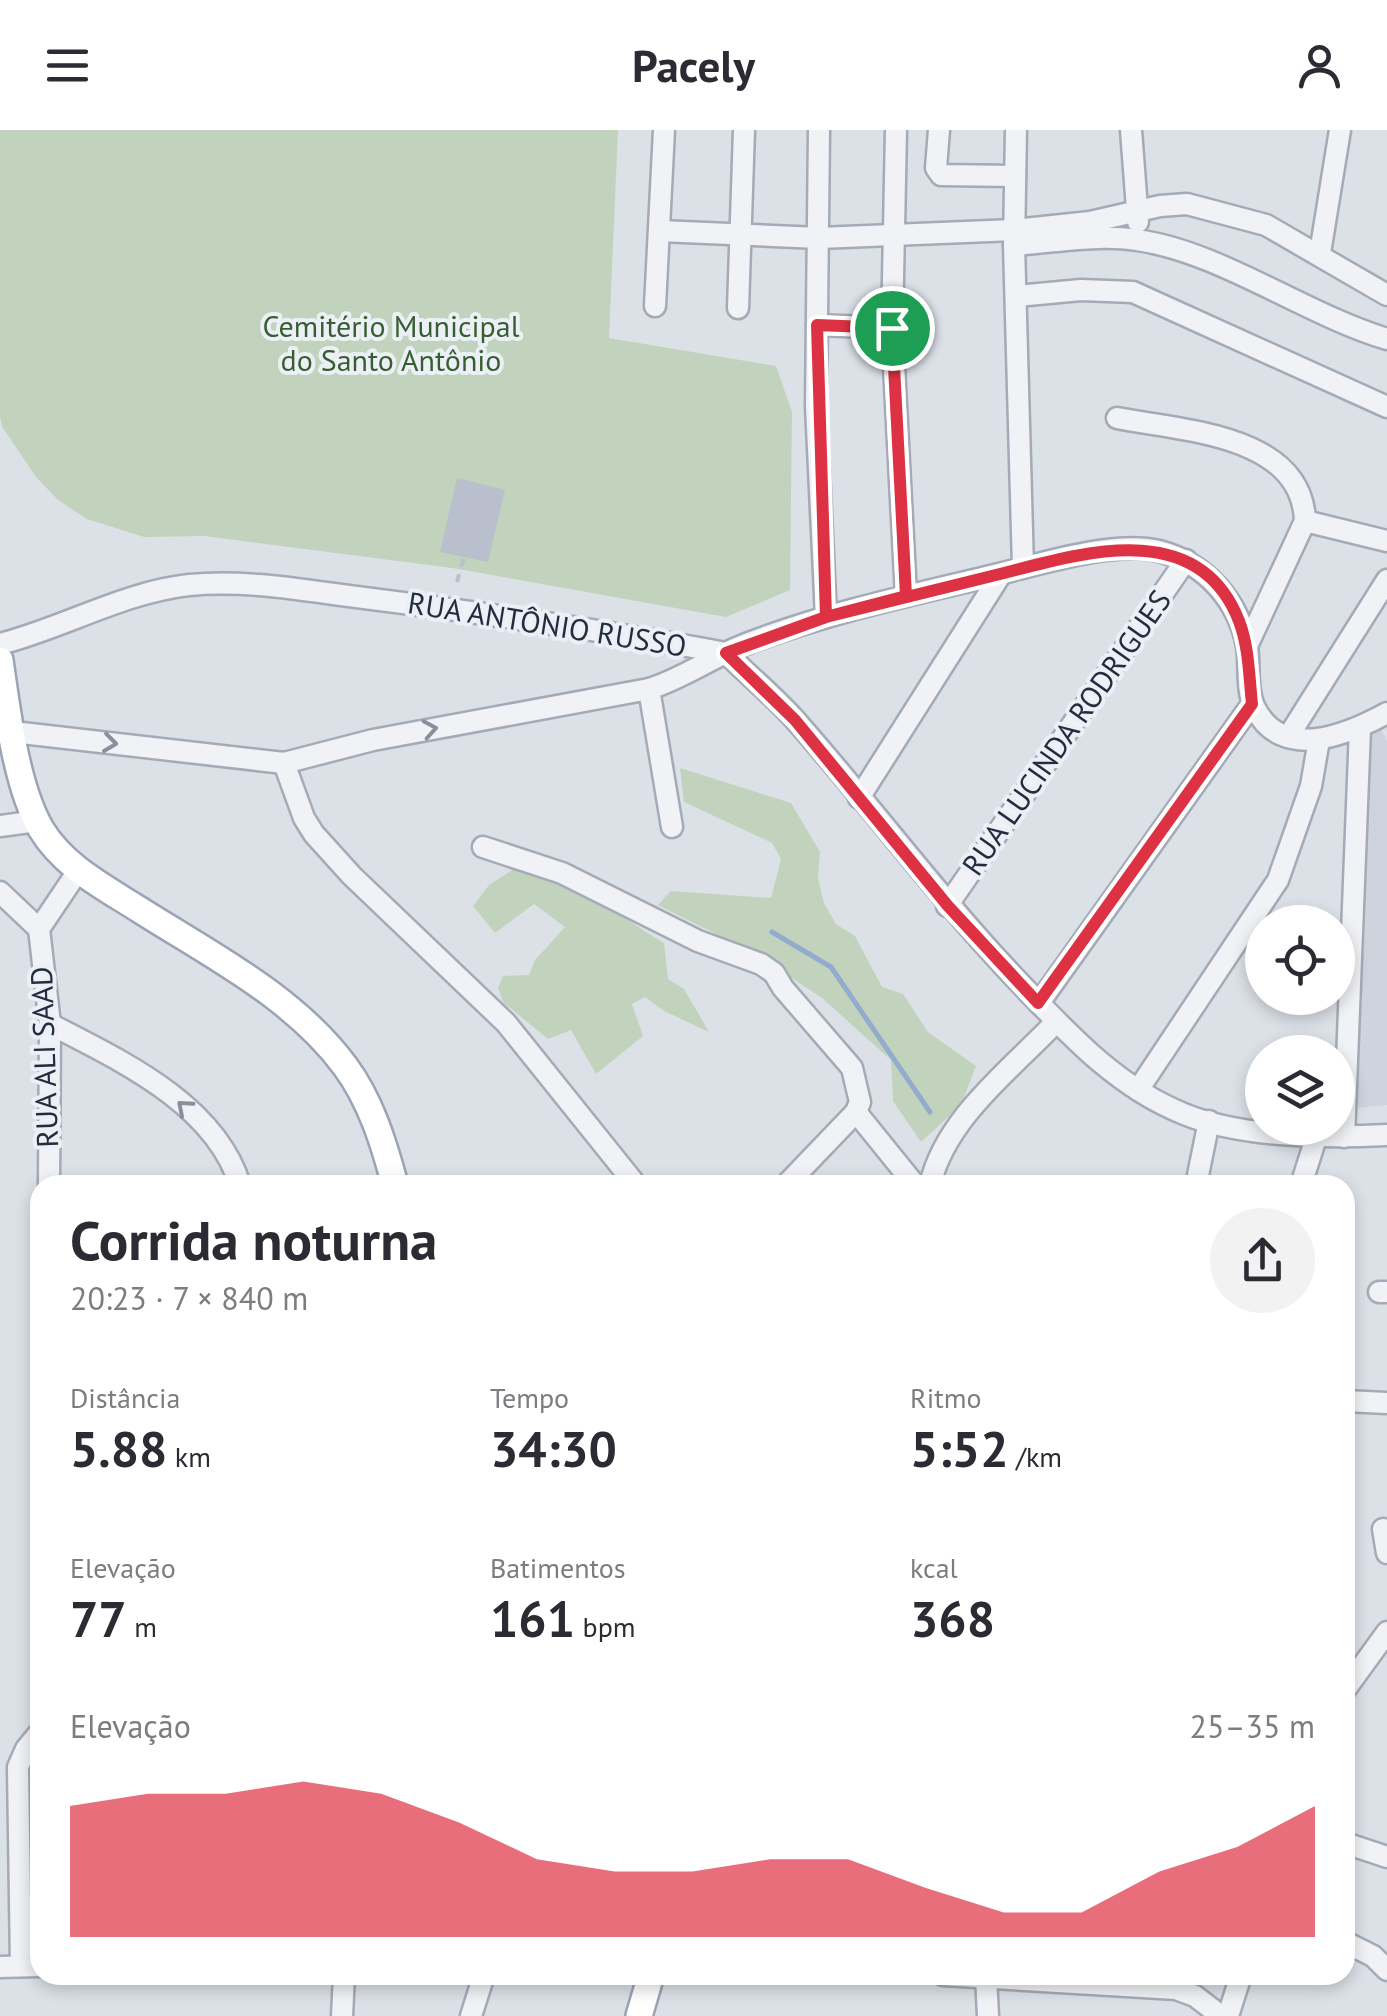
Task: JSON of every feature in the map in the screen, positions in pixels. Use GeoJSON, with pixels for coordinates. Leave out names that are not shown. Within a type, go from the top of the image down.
{"type":"FeatureCollection","features":[{"type":"Feature","properties":{"kind":"main road"},"geometry":{"type":"LineString","coordinates":[[1,675],[25,791],[37,821],[78,871],[250,979],[327,1046],[347,1068],[368,1103],[392,1175]]}},
{"type":"Feature","properties":{"kind":"main road"},"geometry":{"type":"LineString","coordinates":[[639,2016],[647,1985]]}},
{"type":"Feature","properties":{"kind":"street"},"geometry":{"type":"LineString","coordinates":[[655,306],[664,130]]}},
{"type":"Feature","properties":{"kind":"street"},"geometry":{"type":"LineString","coordinates":[[738,308],[744,130]]}},
{"type":"Feature","properties":{"kind":"street"},"geometry":{"type":"LineString","coordinates":[[819,130],[817,325],[826,617]]}},
{"type":"Feature","properties":{"kind":"street"},"geometry":{"type":"LineString","coordinates":[[896,130],[892,328],[906,596]]}},
{"type":"Feature","properties":{"kind":"street"},"geometry":{"type":"LineString","coordinates":[[939,130],[936,168],[941,175],[1016,176]]}},
{"type":"Feature","properties":{"kind":"street"},"geometry":{"type":"LineString","coordinates":[[1016,130],[1014,238],[1023,568]]}},
{"type":"Feature","properties":{"kind":"street"},"geometry":{"type":"LineString","coordinates":[[1131,130],[1139,210],[1137,240]]}},
{"type":"Feature","properties":{"kind":"street"},"geometry":{"type":"LineString","coordinates":[[1320,253],[1340,130]]}},
{"type":"Feature","properties":{"kind":"street"},"geometry":{"type":"LineString","coordinates":[[1014,238],[1139,210],[1187,204],[1266,225],[1387,295]]}},
{"type":"Feature","properties":{"kind":"street"},"geometry":{"type":"LineString","coordinates":[[660,231],[819,238],[895,235],[1137,240],[1206,260],[1348,328],[1387,339]]}},
{"type":"Feature","properties":{"kind":"street"},"geometry":{"type":"LineString","coordinates":[[1017,296],[1082,290],[1132,292],[1387,407]]}},
{"type":"Feature","properties":{"kind":"street"},"geometry":{"type":"LineString","coordinates":[[817,325],[892,328]]}},
{"type":"Feature","properties":{"kind":"street"},"geometry":{"type":"LineString","coordinates":[[1117,418],[1212,438],[1266,456],[1295,480],[1305,522],[1246,646]]}},
{"type":"Feature","properties":{"kind":"street"},"geometry":{"type":"LineString","coordinates":[[1305,522],[1387,541]]}},
{"type":"Feature","properties":{"kind":"street","name":"RUA ANTÔNIO RUSSO"},"geometry":{"type":"LineString","coordinates":[[0,644],[141,596],[203,585],[322,592],[544,620],[726,653],[826,617],[906,596],[1023,568],[1123,548],[1143,548],[1186,560],[1211,579],[1230,603],[1246,646],[1252,704]]}},
{"type":"Feature","properties":{"kind":"street","name":"RUA LUCINDA RODRIGUES"},"geometry":{"type":"LineString","coordinates":[[948,906],[1186,560]]}},
{"type":"Feature","properties":{"kind":"street"},"geometry":{"type":"LineString","coordinates":[[860,798],[1001,574]]}},
{"type":"Feature","properties":{"kind":"street"},"geometry":{"type":"LineString","coordinates":[[1288,737],[1387,580]]}},
{"type":"Feature","properties":{"kind":"street"},"geometry":{"type":"LineString","coordinates":[[14,732],[284,763],[373,740],[650,689],[681,678],[726,653],[795,720],[948,906],[1055,1022],[1100,1064],[1138,1090],[1188,1116],[1245,1127]]}},
{"type":"Feature","properties":{"kind":"street"},"geometry":{"type":"LineString","coordinates":[[650,689],[672,827]]}},
{"type":"Feature","properties":{"kind":"street"},"geometry":{"type":"LineString","coordinates":[[1038,1003],[1252,704],[1262,718],[1288,737],[1319,740],[1360,728],[1387,714]]}},
{"type":"Feature","properties":{"kind":"street"},"geometry":{"type":"LineString","coordinates":[[1348,1035],[1360,728]]}},
{"type":"Feature","properties":{"kind":"street"},"geometry":{"type":"LineString","coordinates":[[1138,1090],[1278,880],[1311,786],[1319,740]]}},
{"type":"Feature","properties":{"kind":"street"},"geometry":{"type":"LineString","coordinates":[[284,763],[314,834],[352,876],[506,1023],[628,1175]]}},
{"type":"Feature","properties":{"kind":"street"},"geometry":{"type":"LineString","coordinates":[[0,826],[37,821]]}},
{"type":"Feature","properties":{"kind":"street"},"geometry":{"type":"LineString","coordinates":[[483,847],[562,873],[698,941],[761,964],[774,973],[852,1068],[860,1102],[856,1112],[796,1175]]}},
{"type":"Feature","properties":{"kind":"street"},"geometry":{"type":"LineString","coordinates":[[0,892],[39,930],[78,871]]}},
{"type":"Feature","properties":{"kind":"street","name":"RUA ALI SAAD"},"geometry":{"type":"LineString","coordinates":[[39,930],[50,1024],[49,1175]]}},
{"type":"Feature","properties":{"kind":"street"},"geometry":{"type":"LineString","coordinates":[[932,1175],[936,1160],[954,1130],[1055,1022]]}},
{"type":"Feature","properties":{"kind":"street"},"geometry":{"type":"LineString","coordinates":[[50,1024],[122,1062],[172,1096],[217,1142],[235,1175]]}},
{"type":"Feature","properties":{"kind":"street"},"geometry":{"type":"LineString","coordinates":[[856,1112],[907,1175]]}},
{"type":"Feature","properties":{"kind":"street"},"geometry":{"type":"LineString","coordinates":[[1198,1175],[1209,1121]]}},
{"type":"Feature","properties":{"kind":"street"},"geometry":{"type":"LineString","coordinates":[[1355,1136],[1387,1134]]}},
{"type":"Feature","properties":{"kind":"street"},"geometry":{"type":"LineString","coordinates":[[1304,1175],[1314,1145]]}},
{"type":"Feature","properties":{"kind":"street"},"geometry":{"type":"LineString","coordinates":[[1355,1402],[1387,1404]]}},
{"type":"Feature","properties":{"kind":"street"},"geometry":{"type":"LineString","coordinates":[[1384,1529],[1387,1553]]}},
{"type":"Feature","properties":{"kind":"street"},"geometry":{"type":"LineString","coordinates":[[1355,1676],[1387,1632]]}},
{"type":"Feature","properties":{"kind":"street"},"geometry":{"type":"LineString","coordinates":[[20,1966],[17,1782],[30,1744]]}},
{"type":"Feature","properties":{"kind":"street"},"geometry":{"type":"LineString","coordinates":[[1355,1845],[1387,1856]]}},
{"type":"Feature","properties":{"kind":"street"},"geometry":{"type":"LineString","coordinates":[[1355,1947],[1373,1956],[1387,1970]]}},
{"type":"Feature","properties":{"kind":"street"},"geometry":{"type":"LineString","coordinates":[[342,2016],[344,1985]]}},
{"type":"Feature","properties":{"kind":"street"},"geometry":{"type":"LineString","coordinates":[[470,2016],[481,1985]]}},
{"type":"Feature","properties":{"kind":"street"},"geometry":{"type":"LineString","coordinates":[[986,1985],[988,2016]]}},
{"type":"Feature","properties":{"kind":"street"},"geometry":{"type":"LineString","coordinates":[[1118,1985],[1176,1989],[1195,1996],[1224,2016],[1237,1985]]}},
{"type":"Feature","properties":{"kind":"path"},"geometry":{"type":"LineString","coordinates":[[457,582],[464,557]]}},
{"type":"Feature","properties":{"kind":"shaded area"},"geometry":{"type":"Polygon","coordinates":[[[1380,727],[1387,741],[1387,1105],[1355,1108],[1355,1077],[1366,731],[1380,727]]]}},
{"type":"Feature","properties":{"kind":"green space","name":"Cemitério Municipal do Santo Antônio"},"geometry":{"type":"Polygon","coordinates":[[[0,130],[618,130],[609,338],[776,366],[792,412],[790,590],[726,617],[452,568],[204,536],[144,537],[87,519],[58,500],[36,477],[3,428],[0,417],[0,130]]]}},
{"type":"Feature","properties":{"kind":"green space"},"geometry":{"type":"Polygon","coordinates":[[[680,768],[791,803],[820,852],[818,878],[824,903],[836,924],[855,936],[882,987],[903,994],[928,1032],[976,1066],[961,1105],[921,1142],[893,1101],[891,1060],[822,998],[752,952],[658,905],[671,891],[771,898],[781,859],[772,843],[684,802],[680,768]]]}},
{"type":"Feature","properties":{"kind":"green space"},"geometry":{"type":"Polygon","coordinates":[[[517,867],[558,877],[576,886],[664,943],[668,979],[684,989],[709,1032],[664,1011],[645,997],[632,1004],[643,1036],[596,1074],[571,1030],[548,1039],[503,1002],[498,988],[503,976],[529,975],[535,960],[565,927],[534,904],[495,933],[473,906],[489,885],[517,867]]]}},
{"type":"Feature","properties":{"kind":"building"},"geometry":{"type":"Polygon","coordinates":[[[457,478],[505,490],[488,562],[440,552],[457,478]]]}},
{"type":"Feature","properties":{"kind":"waterway"},"geometry":{"type":"LineString","coordinates":[[772,932],[831,967],[930,1112]]}},
{"type":"Feature","properties":{"kind":"route"},"geometry":{"type":"LineString","coordinates":[[892,328],[817,325],[816,406],[826,617],[1023,568],[1123,548],[1143,548],[1186,560],[1211,579],[1230,603],[1246,646],[1252,704],[1038,1003],[948,906],[795,720],[726,653],[826,617],[906,596],[892,328]]}}]}
